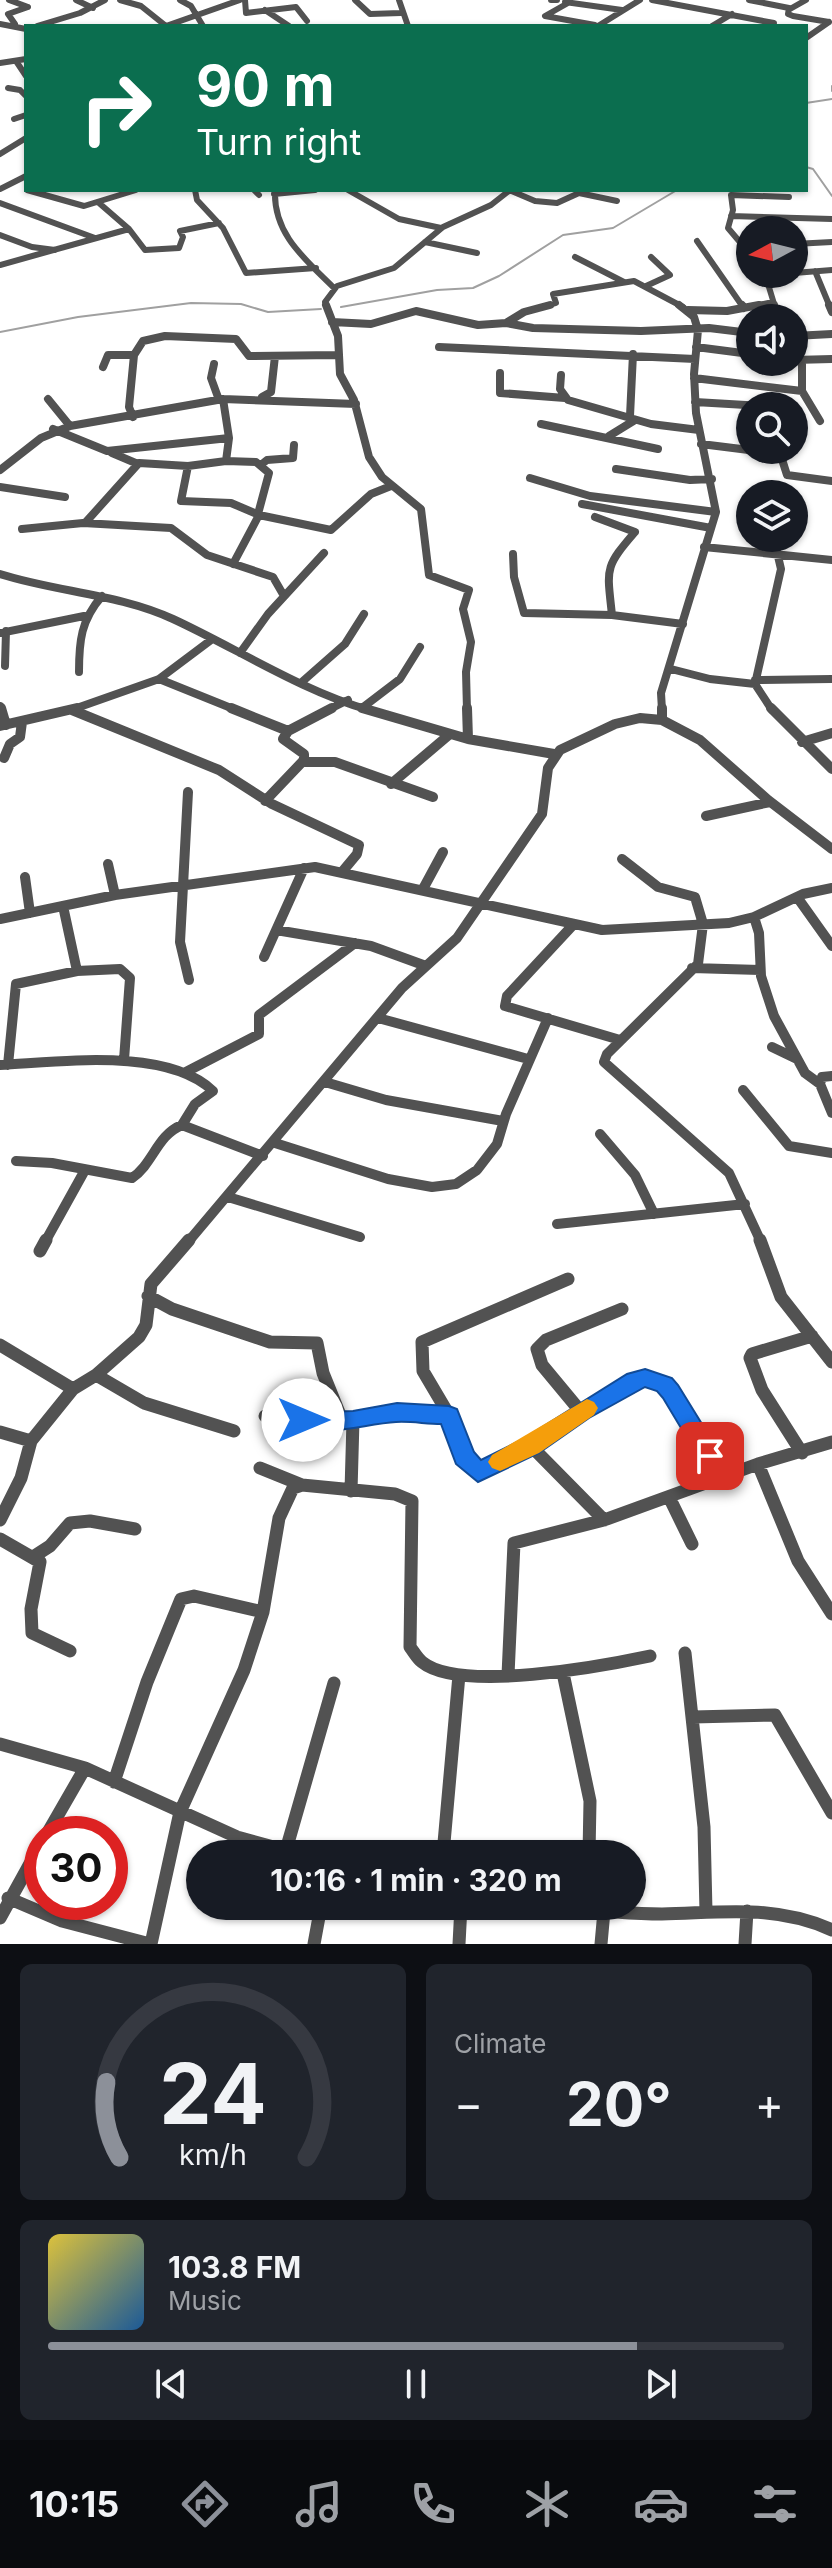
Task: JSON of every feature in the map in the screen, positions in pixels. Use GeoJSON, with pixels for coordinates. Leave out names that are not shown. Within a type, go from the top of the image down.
{"type":"FeatureCollection","features":[{"type":"Feature","properties":{"kind":"street"},"geometry":{"type":"LineString","coordinates":[[9,0],[28,7],[8,14],[8,19],[24,28]]}},
{"type":"Feature","properties":{"kind":"street"},"geometry":{"type":"LineString","coordinates":[[76,0],[93,8]]}},
{"type":"Feature","properties":{"kind":"street"},"geometry":{"type":"LineString","coordinates":[[43,24],[93,8],[105,0]]}},
{"type":"Feature","properties":{"kind":"street"},"geometry":{"type":"LineString","coordinates":[[120,0],[141,6],[164,24]]}},
{"type":"Feature","properties":{"kind":"street"},"geometry":{"type":"LineString","coordinates":[[180,0],[192,3],[202,24]]}},
{"type":"Feature","properties":{"kind":"street"},"geometry":{"type":"LineString","coordinates":[[172,24],[243,0],[246,13],[296,7],[307,21]]}},
{"type":"Feature","properties":{"kind":"street"},"geometry":{"type":"LineString","coordinates":[[355,0],[370,14],[401,13]]}},
{"type":"Feature","properties":{"kind":"street"},"geometry":{"type":"LineString","coordinates":[[399,0],[407,24]]}},
{"type":"Feature","properties":{"kind":"street"},"geometry":{"type":"LineString","coordinates":[[556,0],[622,10]]}},
{"type":"Feature","properties":{"kind":"street"},"geometry":{"type":"LineString","coordinates":[[600,24],[640,0]]}},
{"type":"Feature","properties":{"kind":"street"},"geometry":{"type":"LineString","coordinates":[[652,0],[717,8],[772,24],[806,0]]}},
{"type":"Feature","properties":{"kind":"street"},"geometry":{"type":"LineString","coordinates":[[749,0],[830,22],[808,37]]}},
{"type":"Feature","properties":{"kind":"street"},"geometry":{"type":"LineString","coordinates":[[568,3],[545,16],[587,24]]}},
{"type":"Feature","properties":{"kind":"street"},"geometry":{"type":"LineString","coordinates":[[265,10],[286,24]]}},
{"type":"Feature","properties":{"kind":"street"},"geometry":{"type":"LineString","coordinates":[[715,24],[732,14]]}},
{"type":"Feature","properties":{"kind":"street"},"geometry":{"type":"LineString","coordinates":[[0,24],[15,24]]}},
{"type":"Feature","properties":{"kind":"street"},"geometry":{"type":"LineString","coordinates":[[0,63],[24,59]]}},
{"type":"Feature","properties":{"kind":"street"},"geometry":{"type":"LineString","coordinates":[[16,61],[24,73]]}},
{"type":"Feature","properties":{"kind":"street"},"geometry":{"type":"LineString","coordinates":[[8,88],[23,88]]}},
{"type":"Feature","properties":{"kind":"street"},"geometry":{"type":"LineString","coordinates":[[14,119],[24,116]]}},
{"type":"Feature","properties":{"kind":"street"},"geometry":{"type":"LineString","coordinates":[[0,154],[24,139]]}},
{"type":"Feature","properties":{"kind":"street"},"geometry":{"type":"LineString","coordinates":[[0,189],[24,177]]}},
{"type":"Feature","properties":{"kind":"street"},"geometry":{"type":"LineString","coordinates":[[10,184],[24,189]]}},
{"type":"Feature","properties":{"kind":"street"},"geometry":{"type":"LineString","coordinates":[[32,192],[73,205],[99,203],[130,192]]}},
{"type":"Feature","properties":{"kind":"street"},"geometry":{"type":"LineString","coordinates":[[195,192],[197,200],[219,223],[246,273],[316,268]]}},
{"type":"Feature","properties":{"kind":"street"},"geometry":{"type":"LineString","coordinates":[[275,192],[273,208],[295,250],[334,288]]}},
{"type":"Feature","properties":{"kind":"street"},"geometry":{"type":"LineString","coordinates":[[352,192],[399,219],[441,228]]}},
{"type":"Feature","properties":{"kind":"street"},"geometry":{"type":"LineString","coordinates":[[468,739],[466,672],[471,642],[463,609],[469,590],[429,575],[421,509],[391,486],[369,457],[356,404],[340,374],[338,336],[325,302],[334,288],[394,268],[406,254],[441,228],[491,205],[507,192]]}},
{"type":"Feature","properties":{"kind":"street"},"geometry":{"type":"LineString","coordinates":[[515,192],[547,203],[557,203],[569,192],[617,201]]}},
{"type":"Feature","properties":{"kind":"street"},"geometry":{"type":"LineString","coordinates":[[736,238],[728,228],[733,210],[729,199],[733,194],[789,197]]}},
{"type":"Feature","properties":{"kind":"street"},"geometry":{"type":"LineString","coordinates":[[0,203],[95,238]]}},
{"type":"Feature","properties":{"kind":"street"},"geometry":{"type":"LineString","coordinates":[[99,203],[150,251],[179,248],[183,237],[180,231],[219,223]]}},
{"type":"Feature","properties":{"kind":"street"},"geometry":{"type":"LineString","coordinates":[[731,216],[832,219]]}},
{"type":"Feature","properties":{"kind":"street"},"geometry":{"type":"LineString","coordinates":[[0,265],[129,229]]}},
{"type":"Feature","properties":{"kind":"street"},"geometry":{"type":"LineString","coordinates":[[0,235],[25,245],[57,251]]}},
{"type":"Feature","properties":{"kind":"street"},"geometry":{"type":"LineString","coordinates":[[697,241],[741,304]]}},
{"type":"Feature","properties":{"kind":"street"},"geometry":{"type":"LineString","coordinates":[[425,242],[477,253]]}},
{"type":"Feature","properties":{"kind":"street"},"geometry":{"type":"LineString","coordinates":[[808,243],[832,242]]}},
{"type":"Feature","properties":{"kind":"street"},"geometry":{"type":"LineString","coordinates":[[575,257],[625,283]]}},
{"type":"Feature","properties":{"kind":"street"},"geometry":{"type":"LineString","coordinates":[[646,286],[670,275],[651,257]]}},
{"type":"Feature","properties":{"kind":"street"},"geometry":{"type":"LineString","coordinates":[[808,272],[832,270]]}},
{"type":"Feature","properties":{"kind":"street"},"geometry":{"type":"LineString","coordinates":[[815,271],[832,312]]}},
{"type":"Feature","properties":{"kind":"street"},"geometry":{"type":"LineString","coordinates":[[506,323],[524,312],[556,303],[553,294],[625,283],[646,286],[688,310],[736,308]]}},
{"type":"Feature","properties":{"kind":"street"},"geometry":{"type":"LineString","coordinates":[[763,304],[773,302],[769,288]]}},
{"type":"Feature","properties":{"kind":"street"},"geometry":{"type":"LineString","coordinates":[[662,718],[661,693],[671,669],[716,512],[695,402],[698,330],[688,310]]}},
{"type":"Feature","properties":{"kind":"street"},"geometry":{"type":"LineString","coordinates":[[332,322],[371,324],[416,311],[470,325],[506,323],[533,328],[736,332]]}},
{"type":"Feature","properties":{"kind":"street"},"geometry":{"type":"LineString","coordinates":[[808,335],[832,334]]}},
{"type":"Feature","properties":{"kind":"street"},"geometry":{"type":"LineString","coordinates":[[133,417],[129,407],[134,355],[143,341],[165,336],[236,339],[241,341],[246,356],[337,355]]}},
{"type":"Feature","properties":{"kind":"street"},"geometry":{"type":"LineString","coordinates":[[439,347],[695,359]]}},
{"type":"Feature","properties":{"kind":"street"},"geometry":{"type":"LineString","coordinates":[[696,347],[736,352]]}},
{"type":"Feature","properties":{"kind":"street"},"geometry":{"type":"LineString","coordinates":[[632,418],[633,354]]}},
{"type":"Feature","properties":{"kind":"street"},"geometry":{"type":"LineString","coordinates":[[103,367],[108,355],[134,355]]}},
{"type":"Feature","properties":{"kind":"street"},"geometry":{"type":"LineString","coordinates":[[260,398],[271,392],[275,356]]}},
{"type":"Feature","properties":{"kind":"street"},"geometry":{"type":"LineString","coordinates":[[808,360],[832,359]]}},
{"type":"Feature","properties":{"kind":"street"},"geometry":{"type":"LineString","coordinates":[[214,364],[211,378],[221,400],[229,438],[226,461]]}},
{"type":"Feature","properties":{"kind":"street"},"geometry":{"type":"LineString","coordinates":[[500,373],[500,393],[565,398],[632,418],[699,430]]}},
{"type":"Feature","properties":{"kind":"street"},"geometry":{"type":"LineString","coordinates":[[561,375],[560,389],[565,398]]}},
{"type":"Feature","properties":{"kind":"street"},"geometry":{"type":"LineString","coordinates":[[800,376],[802,391],[820,421]]}},
{"type":"Feature","properties":{"kind":"street"},"geometry":{"type":"LineString","coordinates":[[694,378],[802,391]]}},
{"type":"Feature","properties":{"kind":"street"},"geometry":{"type":"LineString","coordinates":[[763,387],[763,392]]}},
{"type":"Feature","properties":{"kind":"street"},"geometry":{"type":"LineString","coordinates":[[0,470],[53,429],[221,400],[260,398],[356,404]]}},
{"type":"Feature","properties":{"kind":"street"},"geometry":{"type":"LineString","coordinates":[[48,399],[70,426]]}},
{"type":"Feature","properties":{"kind":"street"},"geometry":{"type":"LineString","coordinates":[[695,402],[736,404]]}},
{"type":"Feature","properties":{"kind":"street"},"geometry":{"type":"LineString","coordinates":[[609,436],[632,418]]}},
{"type":"Feature","properties":{"kind":"street"},"geometry":{"type":"LineString","coordinates":[[541,424],[609,436],[658,449]]}},
{"type":"Feature","properties":{"kind":"street"},"geometry":{"type":"LineString","coordinates":[[53,429],[139,463],[188,466],[226,461],[262,464],[267,460],[293,458],[294,445]]}},
{"type":"Feature","properties":{"kind":"street"},"geometry":{"type":"LineString","coordinates":[[107,451],[229,438]]}},
{"type":"Feature","properties":{"kind":"street"},"geometry":{"type":"LineString","coordinates":[[701,444],[736,448]]}},
{"type":"Feature","properties":{"kind":"street"},"geometry":{"type":"LineString","coordinates":[[85,523],[139,463]]}},
{"type":"Feature","properties":{"kind":"street"},"geometry":{"type":"LineString","coordinates":[[233,564],[259,515],[269,473],[262,464]]}},
{"type":"Feature","properties":{"kind":"street"},"geometry":{"type":"LineString","coordinates":[[784,464],[787,475],[832,481]]}},
{"type":"Feature","properties":{"kind":"street"},"geometry":{"type":"LineString","coordinates":[[188,466],[181,501],[231,503],[259,515],[331,530],[337,528],[371,494],[391,486]]}},
{"type":"Feature","properties":{"kind":"street"},"geometry":{"type":"LineString","coordinates":[[616,469],[690,480],[712,479]]}},
{"type":"Feature","properties":{"kind":"street"},"geometry":{"type":"LineString","coordinates":[[530,478],[590,496],[716,512]]}},
{"type":"Feature","properties":{"kind":"street"},"geometry":{"type":"LineString","coordinates":[[0,487],[65,497]]}},
{"type":"Feature","properties":{"kind":"street"},"geometry":{"type":"LineString","coordinates":[[582,504],[711,528]]}},
{"type":"Feature","properties":{"kind":"street"},"geometry":{"type":"LineString","coordinates":[[595,517],[635,532],[611,560],[607,571],[612,615]]}},
{"type":"Feature","properties":{"kind":"street"},"geometry":{"type":"LineString","coordinates":[[22,529],[85,523],[171,528],[207,555],[273,577],[279,582],[284,596]]}},
{"type":"Feature","properties":{"kind":"street"},"geometry":{"type":"LineString","coordinates":[[704,547],[736,549]]}},
{"type":"Feature","properties":{"kind":"street"},"geometry":{"type":"LineString","coordinates":[[832,560],[777,552],[781,569],[755,682],[763,701],[832,769]]}},
{"type":"Feature","properties":{"kind":"street"},"geometry":{"type":"LineString","coordinates":[[240,653],[284,596],[324,553]]}},
{"type":"Feature","properties":{"kind":"street"},"geometry":{"type":"LineString","coordinates":[[513,554],[514,577],[524,613],[612,615],[683,624]]}},
{"type":"Feature","properties":{"kind":"street"},"geometry":{"type":"LineString","coordinates":[[0,574],[38,586],[102,596],[172,618],[211,640],[362,708],[468,739],[554,754],[617,722],[662,718],[702,738],[770,802],[832,849]]}},
{"type":"Feature","properties":{"kind":"street"},"geometry":{"type":"LineString","coordinates":[[79,672],[78,645],[84,616],[102,596]]}},
{"type":"Feature","properties":{"kind":"street"},"geometry":{"type":"LineString","coordinates":[[303,681],[345,644],[364,614]]}},
{"type":"Feature","properties":{"kind":"street"},"geometry":{"type":"LineString","coordinates":[[5,666],[3,632],[84,616]]}},
{"type":"Feature","properties":{"kind":"street"},"geometry":{"type":"LineString","coordinates":[[0,706],[3,726],[72,710],[159,679],[211,640]]}},
{"type":"Feature","properties":{"kind":"street"},"geometry":{"type":"LineString","coordinates":[[362,708],[400,679],[420,647]]}},
{"type":"Feature","properties":{"kind":"street"},"geometry":{"type":"LineString","coordinates":[[671,669],[710,679],[755,682],[784,683],[806,677],[832,679]]}},
{"type":"Feature","properties":{"kind":"street"},"geometry":{"type":"LineString","coordinates":[[159,679],[288,731]]}},
{"type":"Feature","properties":{"kind":"street"},"geometry":{"type":"LineString","coordinates":[[348,700],[288,731],[283,739],[306,759],[335,762],[433,797]]}},
{"type":"Feature","properties":{"kind":"street"},"geometry":{"type":"LineString","coordinates":[[72,710],[219,770],[265,801],[359,845],[357,854],[342,872]]}},
{"type":"Feature","properties":{"kind":"street"},"geometry":{"type":"LineString","coordinates":[[4,758],[10,744],[20,737],[22,722]]}},
{"type":"Feature","properties":{"kind":"street"},"geometry":{"type":"LineString","coordinates":[[802,742],[832,733]]}},
{"type":"Feature","properties":{"kind":"street"},"geometry":{"type":"LineString","coordinates":[[391,784],[450,734]]}},
{"type":"Feature","properties":{"kind":"street"},"geometry":{"type":"LineString","coordinates":[[0,1520],[21,1478],[31,1441],[73,1389],[96,1375],[139,1337],[146,1325],[151,1284],[275,1143],[378,1018],[457,938],[484,902],[542,814],[546,801],[547,769],[554,754]]}},
{"type":"Feature","properties":{"kind":"street"},"geometry":{"type":"LineString","coordinates":[[265,801],[306,759]]}},
{"type":"Feature","properties":{"kind":"street"},"geometry":{"type":"LineString","coordinates":[[188,792],[180,942],[189,980]]}},
{"type":"Feature","properties":{"kind":"street"},"geometry":{"type":"LineString","coordinates":[[706,816],[770,802]]}},
{"type":"Feature","properties":{"kind":"street"},"geometry":{"type":"LineString","coordinates":[[423,889],[443,852]]}},
{"type":"Feature","properties":{"kind":"street"},"geometry":{"type":"LineString","coordinates":[[622,859],[658,887],[695,897],[703,924],[699,960],[620,1040],[604,1062],[671,1118],[729,1173],[745,1204],[778,1290],[832,1362]]}},
{"type":"Feature","properties":{"kind":"street"},"geometry":{"type":"LineString","coordinates":[[108,864],[115,895]]}},
{"type":"Feature","properties":{"kind":"street"},"geometry":{"type":"LineString","coordinates":[[264,957],[304,868]]}},
{"type":"Feature","properties":{"kind":"street"},"geometry":{"type":"LineString","coordinates":[[0,919],[115,895],[304,868],[342,872],[484,902],[573,925],[613,930],[754,917],[797,897],[832,888]]}},
{"type":"Feature","properties":{"kind":"street"},"geometry":{"type":"LineString","coordinates":[[25,877],[30,913]]}},
{"type":"Feature","properties":{"kind":"street"},"geometry":{"type":"LineString","coordinates":[[797,897],[832,946]]}},
{"type":"Feature","properties":{"kind":"street"},"geometry":{"type":"LineString","coordinates":[[63,906],[77,971]]}},
{"type":"Feature","properties":{"kind":"street"},"geometry":{"type":"LineString","coordinates":[[754,917],[760,970],[774,1016],[805,1073],[820,1084],[832,1113]]}},
{"type":"Feature","properties":{"kind":"street"},"geometry":{"type":"LineString","coordinates":[[573,925],[504,1002],[515,1011],[620,1040]]}},
{"type":"Feature","properties":{"kind":"street"},"geometry":{"type":"LineString","coordinates":[[276,930],[355,943],[426,966]]}},
{"type":"Feature","properties":{"kind":"street"},"geometry":{"type":"LineString","coordinates":[[184,1073],[259,1034],[259,1015],[355,943]]}},
{"type":"Feature","properties":{"kind":"street"},"geometry":{"type":"LineString","coordinates":[[692,968],[760,970]]}},
{"type":"Feature","properties":{"kind":"street"},"geometry":{"type":"LineString","coordinates":[[16,1161],[136,1177],[171,1129],[185,1123],[213,1089],[184,1073],[124,1060],[4,1065],[16,984],[77,971],[114,969],[128,974],[124,1060]]}},
{"type":"Feature","properties":{"kind":"street"},"geometry":{"type":"LineString","coordinates":[[378,1018],[528,1059]]}},
{"type":"Feature","properties":{"kind":"street"},"geometry":{"type":"LineString","coordinates":[[275,1143],[394,1180],[444,1188],[481,1169],[497,1145],[503,1121],[548,1018]]}},
{"type":"Feature","properties":{"kind":"street"},"geometry":{"type":"LineString","coordinates":[[772,1047],[797,1059]]}},
{"type":"Feature","properties":{"kind":"street"},"geometry":{"type":"LineString","coordinates":[[820,1084],[822,1077],[832,1076]]}},
{"type":"Feature","properties":{"kind":"street"},"geometry":{"type":"LineString","coordinates":[[325,1082],[363,1095],[503,1121]]}},
{"type":"Feature","properties":{"kind":"street"},"geometry":{"type":"LineString","coordinates":[[743,1090],[789,1146],[832,1153]]}},
{"type":"Feature","properties":{"kind":"street"},"geometry":{"type":"LineString","coordinates":[[185,1123],[263,1156]]}},
{"type":"Feature","properties":{"kind":"street"},"geometry":{"type":"LineString","coordinates":[[600,1134],[635,1175],[654,1214]]}},
{"type":"Feature","properties":{"kind":"street"},"geometry":{"type":"LineString","coordinates":[[40,1251],[85,1170]]}},
{"type":"Feature","properties":{"kind":"street"},"geometry":{"type":"LineString","coordinates":[[228,1197],[360,1237]]}},
{"type":"Feature","properties":{"kind":"street"},"geometry":{"type":"LineString","coordinates":[[557,1224],[745,1204]]}},
{"type":"Feature","properties":{"kind":"street"},"geometry":{"type":"LineString","coordinates":[[568,1279],[422,1342],[423,1371],[449,1415],[464,1458],[475,1472],[531,1446],[581,1412],[635,1380],[645,1378],[665,1385],[723,1478]]}},
{"type":"Feature","properties":{"kind":"street"},"geometry":{"type":"LineString","coordinates":[[148,1296],[172,1309],[270,1342],[317,1343],[323,1373],[347,1420],[351,1491]]}},
{"type":"Feature","properties":{"kind":"street"},"geometry":{"type":"LineString","coordinates":[[581,1412],[542,1365],[537,1349],[546,1340],[622,1309]]}},
{"type":"Feature","properties":{"kind":"street"},"geometry":{"type":"LineString","coordinates":[[802,1453],[762,1390],[750,1358],[764,1348],[812,1336]]}},
{"type":"Feature","properties":{"kind":"street"},"geometry":{"type":"LineString","coordinates":[[0,1345],[73,1389]]}},
{"type":"Feature","properties":{"kind":"street"},"geometry":{"type":"LineString","coordinates":[[96,1375],[114,1390],[134,1400],[234,1431]]}},
{"type":"Feature","properties":{"kind":"street"},"geometry":{"type":"LineString","coordinates":[[265,1416],[347,1420],[397,1413],[449,1415]]}},
{"type":"Feature","properties":{"kind":"street"},"geometry":{"type":"LineString","coordinates":[[0,1432],[31,1441]]}},
{"type":"Feature","properties":{"kind":"street"},"geometry":{"type":"LineString","coordinates":[[508,1675],[514,1543],[604,1520],[670,1499],[758,1464],[832,1442]]}},
{"type":"Feature","properties":{"kind":"street"},"geometry":{"type":"LineString","coordinates":[[531,1446],[604,1520]]}},
{"type":"Feature","properties":{"kind":"street"},"geometry":{"type":"LineString","coordinates":[[758,1464],[798,1561],[832,1614]]}},
{"type":"Feature","properties":{"kind":"street"},"geometry":{"type":"LineString","coordinates":[[260,1468],[302,1485],[395,1494],[412,1501],[410,1647],[419,1661],[459,1675],[508,1675],[563,1673],[650,1656]]}},
{"type":"Feature","properties":{"kind":"street"},"geometry":{"type":"LineString","coordinates":[[8,1898],[62,1921],[151,1944],[180,1812],[244,1670],[263,1612],[279,1518],[293,1488],[302,1485]]}},
{"type":"Feature","properties":{"kind":"street"},"geometry":{"type":"LineString","coordinates":[[670,1499],[692,1544]]}},
{"type":"Feature","properties":{"kind":"street"},"geometry":{"type":"LineString","coordinates":[[33,1557],[50,1546],[63,1528],[74,1522],[90,1521],[135,1529]]}},
{"type":"Feature","properties":{"kind":"street"},"geometry":{"type":"LineString","coordinates":[[0,1539],[40,1562],[31,1609],[32,1633],[70,1651]]}},
{"type":"Feature","properties":{"kind":"street"},"geometry":{"type":"LineString","coordinates":[[114,1782],[147,1682],[181,1599],[194,1596],[263,1612]]}},
{"type":"Feature","properties":{"kind":"street"},"geometry":{"type":"LineString","coordinates":[[685,1653],[704,1827],[706,1912]]}},
{"type":"Feature","properties":{"kind":"street"},"geometry":{"type":"LineString","coordinates":[[563,1673],[590,1801],[589,1840]]}},
{"type":"Feature","properties":{"kind":"street"},"geometry":{"type":"LineString","coordinates":[[444,1840],[459,1675]]}},
{"type":"Feature","properties":{"kind":"street"},"geometry":{"type":"LineString","coordinates":[[295,1840],[317,1725],[334,1683]]}},
{"type":"Feature","properties":{"kind":"street"},"geometry":{"type":"LineString","coordinates":[[693,1717],[775,1715],[832,1813]]}},
{"type":"Feature","properties":{"kind":"street"},"geometry":{"type":"LineString","coordinates":[[0,1744],[85,1768],[249,1840]]}},
{"type":"Feature","properties":{"kind":"street"},"geometry":{"type":"LineString","coordinates":[[57,1816],[85,1768]]}},
{"type":"Feature","properties":{"kind":"street"},"geometry":{"type":"LineString","coordinates":[[0,1918],[24,1872]]}},
{"type":"Feature","properties":{"kind":"street"},"geometry":{"type":"LineString","coordinates":[[646,1910],[747,1911],[792,1915],[817,1921],[832,1930]]}},
{"type":"Feature","properties":{"kind":"street"},"geometry":{"type":"LineString","coordinates":[[745,1944],[747,1911]]}},
{"type":"Feature","properties":{"kind":"street"},"geometry":{"type":"LineString","coordinates":[[314,1944],[318,1920]]}},
{"type":"Feature","properties":{"kind":"street"},"geometry":{"type":"LineString","coordinates":[[459,1944],[460,1920]]}},
{"type":"Feature","properties":{"kind":"street"},"geometry":{"type":"LineString","coordinates":[[596,1920],[601,1944]]}},
{"type":"Feature","properties":{"kind":"waterway"},"geometry":{"type":"LineString","coordinates":[[832,86],[832,91]]}},
{"type":"Feature","properties":{"kind":"waterway"},"geometry":{"type":"LineString","coordinates":[[808,103],[832,99]]}},
{"type":"Feature","properties":{"kind":"waterway"},"geometry":{"type":"LineString","coordinates":[[808,168],[813,169],[832,196]]}},
{"type":"Feature","properties":{"kind":"waterway"},"geometry":{"type":"LineString","coordinates":[[341,307],[437,290],[473,288],[499,276],[563,235],[613,228],[674,192]]}},
{"type":"Feature","properties":{"kind":"waterway"},"geometry":{"type":"LineString","coordinates":[[0,332],[78,317],[191,303],[241,304],[268,312],[321,309]]}},
{"type":"Feature","properties":{"kind":"slow traffic"},"geometry":{"type":"LineString","coordinates":[[500,1462],[531,1446],[587,1408]]}},
{"type":"Feature","properties":{"kind":"route"},"geometry":{"type":"LineString","coordinates":[[303,1420],[353,1420],[386,1413],[449,1415],[464,1458],[478,1472],[531,1446],[581,1412],[635,1380],[645,1378],[665,1385],[710,1456]]}}]}
